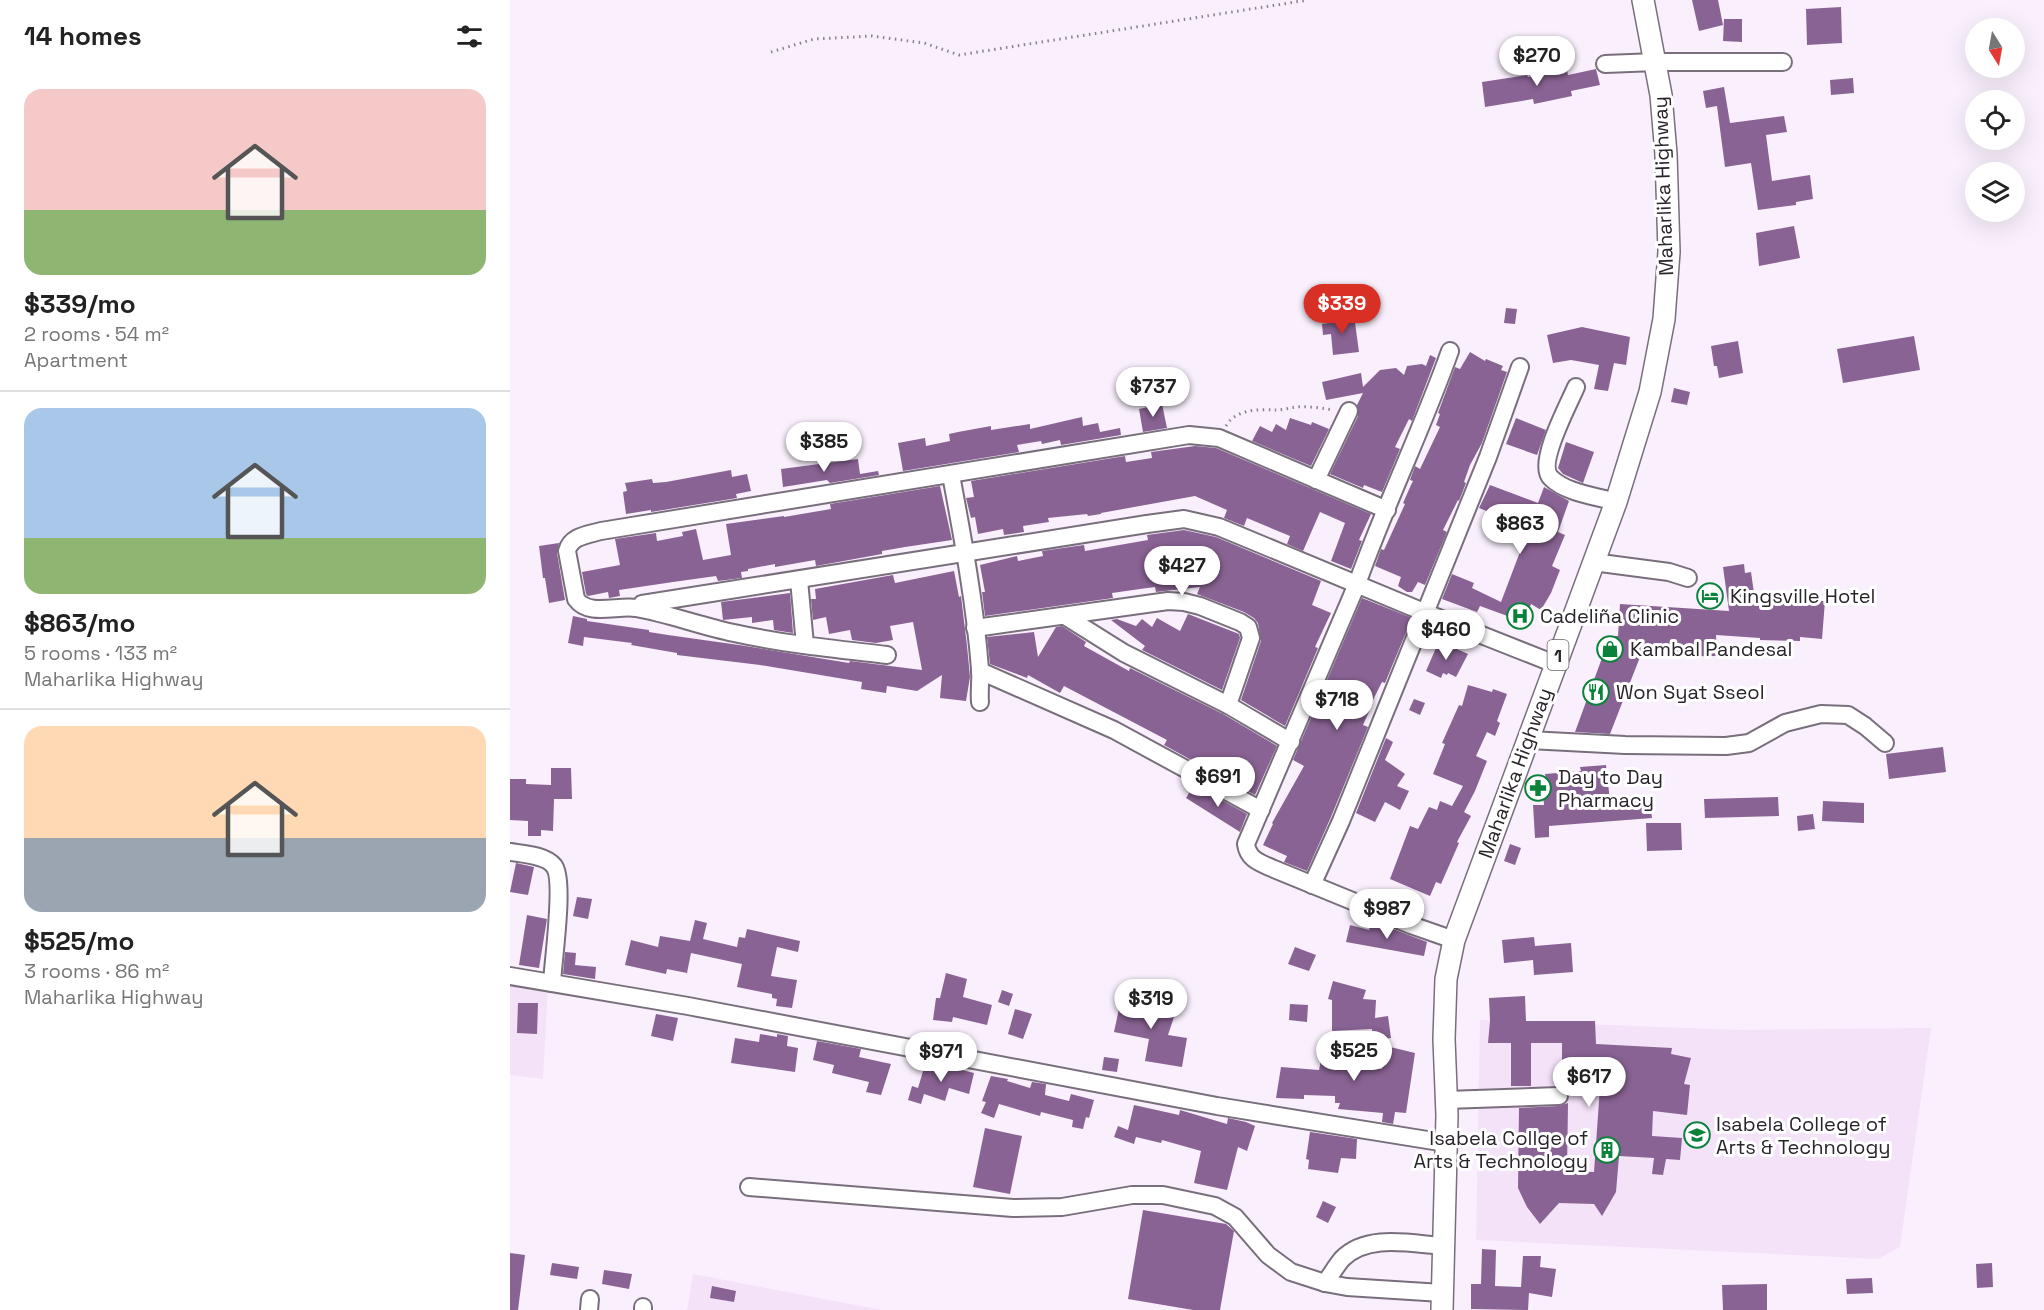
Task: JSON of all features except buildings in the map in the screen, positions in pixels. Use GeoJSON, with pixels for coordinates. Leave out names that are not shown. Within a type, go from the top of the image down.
{"type":"FeatureCollection","features":[{"type":"Feature","properties":{"kind":"main road","name":"Maharlika Highway"},"geometry":{"type":"LineString","coordinates":[[1442,1301],[1446,1143],[1444,1039],[1446,979],[1454,940],[1616,502],[1650,392],[1664,319],[1670,252],[1666,154],[1656,62],[1643,0]]}},
{"type":"Feature","properties":{"kind":"street"},"geometry":{"type":"LineString","coordinates":[[1605,64],[1783,62]]}},
{"type":"Feature","properties":{"kind":"street"},"geometry":{"type":"LineString","coordinates":[[1450,351],[1428,411],[1357,584],[1246,844],[1249,855],[1254,860],[1411,925],[1454,940]]}},
{"type":"Feature","properties":{"kind":"street"},"geometry":{"type":"LineString","coordinates":[[1312,885],[1341,821],[1426,613],[1488,457],[1520,367]]}},
{"type":"Feature","properties":{"kind":"street"},"geometry":{"type":"LineString","coordinates":[[1576,387],[1546,458],[1546,473],[1551,479],[1569,488],[1616,502]]}},
{"type":"Feature","properties":{"kind":"street"},"geometry":{"type":"LineString","coordinates":[[1316,480],[1349,411]]}},
{"type":"Feature","properties":{"kind":"street"},"geometry":{"type":"LineString","coordinates":[[1387,510],[1219,438],[1203,435],[1169,437],[951,475],[601,531],[572,540],[567,551],[576,599],[580,605],[590,609],[627,607],[1184,519],[1219,527],[1555,664]]}},
{"type":"Feature","properties":{"kind":"street"},"geometry":{"type":"LineString","coordinates":[[951,475],[975,628],[980,670],[980,702]]}},
{"type":"Feature","properties":{"kind":"street"},"geometry":{"type":"LineString","coordinates":[[1593,561],[1669,572],[1688,578]]}},
{"type":"Feature","properties":{"kind":"street"},"geometry":{"type":"LineString","coordinates":[[799,580],[805,645]]}},
{"type":"Feature","properties":{"kind":"street"},"geometry":{"type":"LineString","coordinates":[[975,628],[1168,601],[1200,606],[1248,627],[1251,639],[1228,705]]}},
{"type":"Feature","properties":{"kind":"street"},"geometry":{"type":"LineString","coordinates":[[627,607],[661,612],[733,633],[887,656]]}},
{"type":"Feature","properties":{"kind":"street"},"geometry":{"type":"LineString","coordinates":[[1065,616],[1124,653],[1228,705],[1291,742]]}},
{"type":"Feature","properties":{"kind":"street"},"geometry":{"type":"LineString","coordinates":[[980,670],[1114,730],[1262,810]]}},
{"type":"Feature","properties":{"kind":"street"},"geometry":{"type":"LineString","coordinates":[[1529,740],[1625,745],[1726,746],[1749,743],[1785,723],[1821,714],[1848,715],[1885,743]]}},
{"type":"Feature","properties":{"kind":"street"},"geometry":{"type":"LineString","coordinates":[[510,852],[545,859],[553,864],[557,871],[559,892],[552,983]]}},
{"type":"Feature","properties":{"kind":"street"},"geometry":{"type":"LineString","coordinates":[[510,976],[827,1032],[1217,1106],[1446,1143]]}},
{"type":"Feature","properties":{"kind":"street"},"geometry":{"type":"LineString","coordinates":[[1446,1100],[1559,1096]]}},
{"type":"Feature","properties":{"kind":"street"},"geometry":{"type":"LineString","coordinates":[[749,1187],[1013,1208],[1062,1207],[1132,1195],[1163,1195],[1215,1206],[1235,1217],[1268,1256],[1291,1272],[1325,1283],[1442,1301]]}},
{"type":"Feature","properties":{"kind":"street"},"geometry":{"type":"LineString","coordinates":[[1325,1283],[1342,1260],[1363,1246],[1383,1242],[1443,1246]]}},
{"type":"Feature","properties":{"kind":"path"},"geometry":{"type":"LineString","coordinates":[[771,52],[814,39],[872,36],[924,43],[959,55],[1308,0]]}},
{"type":"Feature","properties":{"kind":"path"},"geometry":{"type":"LineString","coordinates":[[1219,438],[1228,421],[1260,408],[1279,410],[1308,407],[1349,411]]}},
{"type":"Feature","properties":{"kind":"shaded area"},"geometry":{"type":"Polygon","coordinates":[[[510,980],[548,985],[543,1079],[510,1075],[510,980]]]}},
{"type":"Feature","properties":{"kind":"shaded area","name":"Isabela College of Arts & Technology"},"geometry":{"type":"Polygon","coordinates":[[[1480,1020],[1739,1030],[1931,1028],[1900,1247],[1878,1259],[1476,1240],[1480,1020]]]}},
{"type":"Feature","properties":{"kind":"shaded area"},"geometry":{"type":"Polygon","coordinates":[[[693,1274],[882,1310],[687,1310],[693,1274]]]}},
{"type":"Feature","properties":{"kind":"place","name":"Kingsville Hotel"},"geometry":{"type":"Point","coordinates":[1710,596]}},
{"type":"Feature","properties":{"kind":"place","name":"Cadeliña Clinic"},"geometry":{"type":"Point","coordinates":[1520,616]}},
{"type":"Feature","properties":{"kind":"place","name":"Kambal Pandesal"},"geometry":{"type":"Point","coordinates":[1610,649]}},
{"type":"Feature","properties":{"kind":"place","name":"Won Syat Sseol"},"geometry":{"type":"Point","coordinates":[1596,692]}},
{"type":"Feature","properties":{"kind":"place","name":"Day to Day Pharmacy"},"geometry":{"type":"Point","coordinates":[1538,788]}},
{"type":"Feature","properties":{"kind":"place","name":"Isabela College of Arts & Technology"},"geometry":{"type":"Point","coordinates":[1697,1135]}},
{"type":"Feature","properties":{"kind":"place","name":"Isabela Collge of Arts & Technology"},"geometry":{"type":"Point","coordinates":[1607,1150]}}]}
